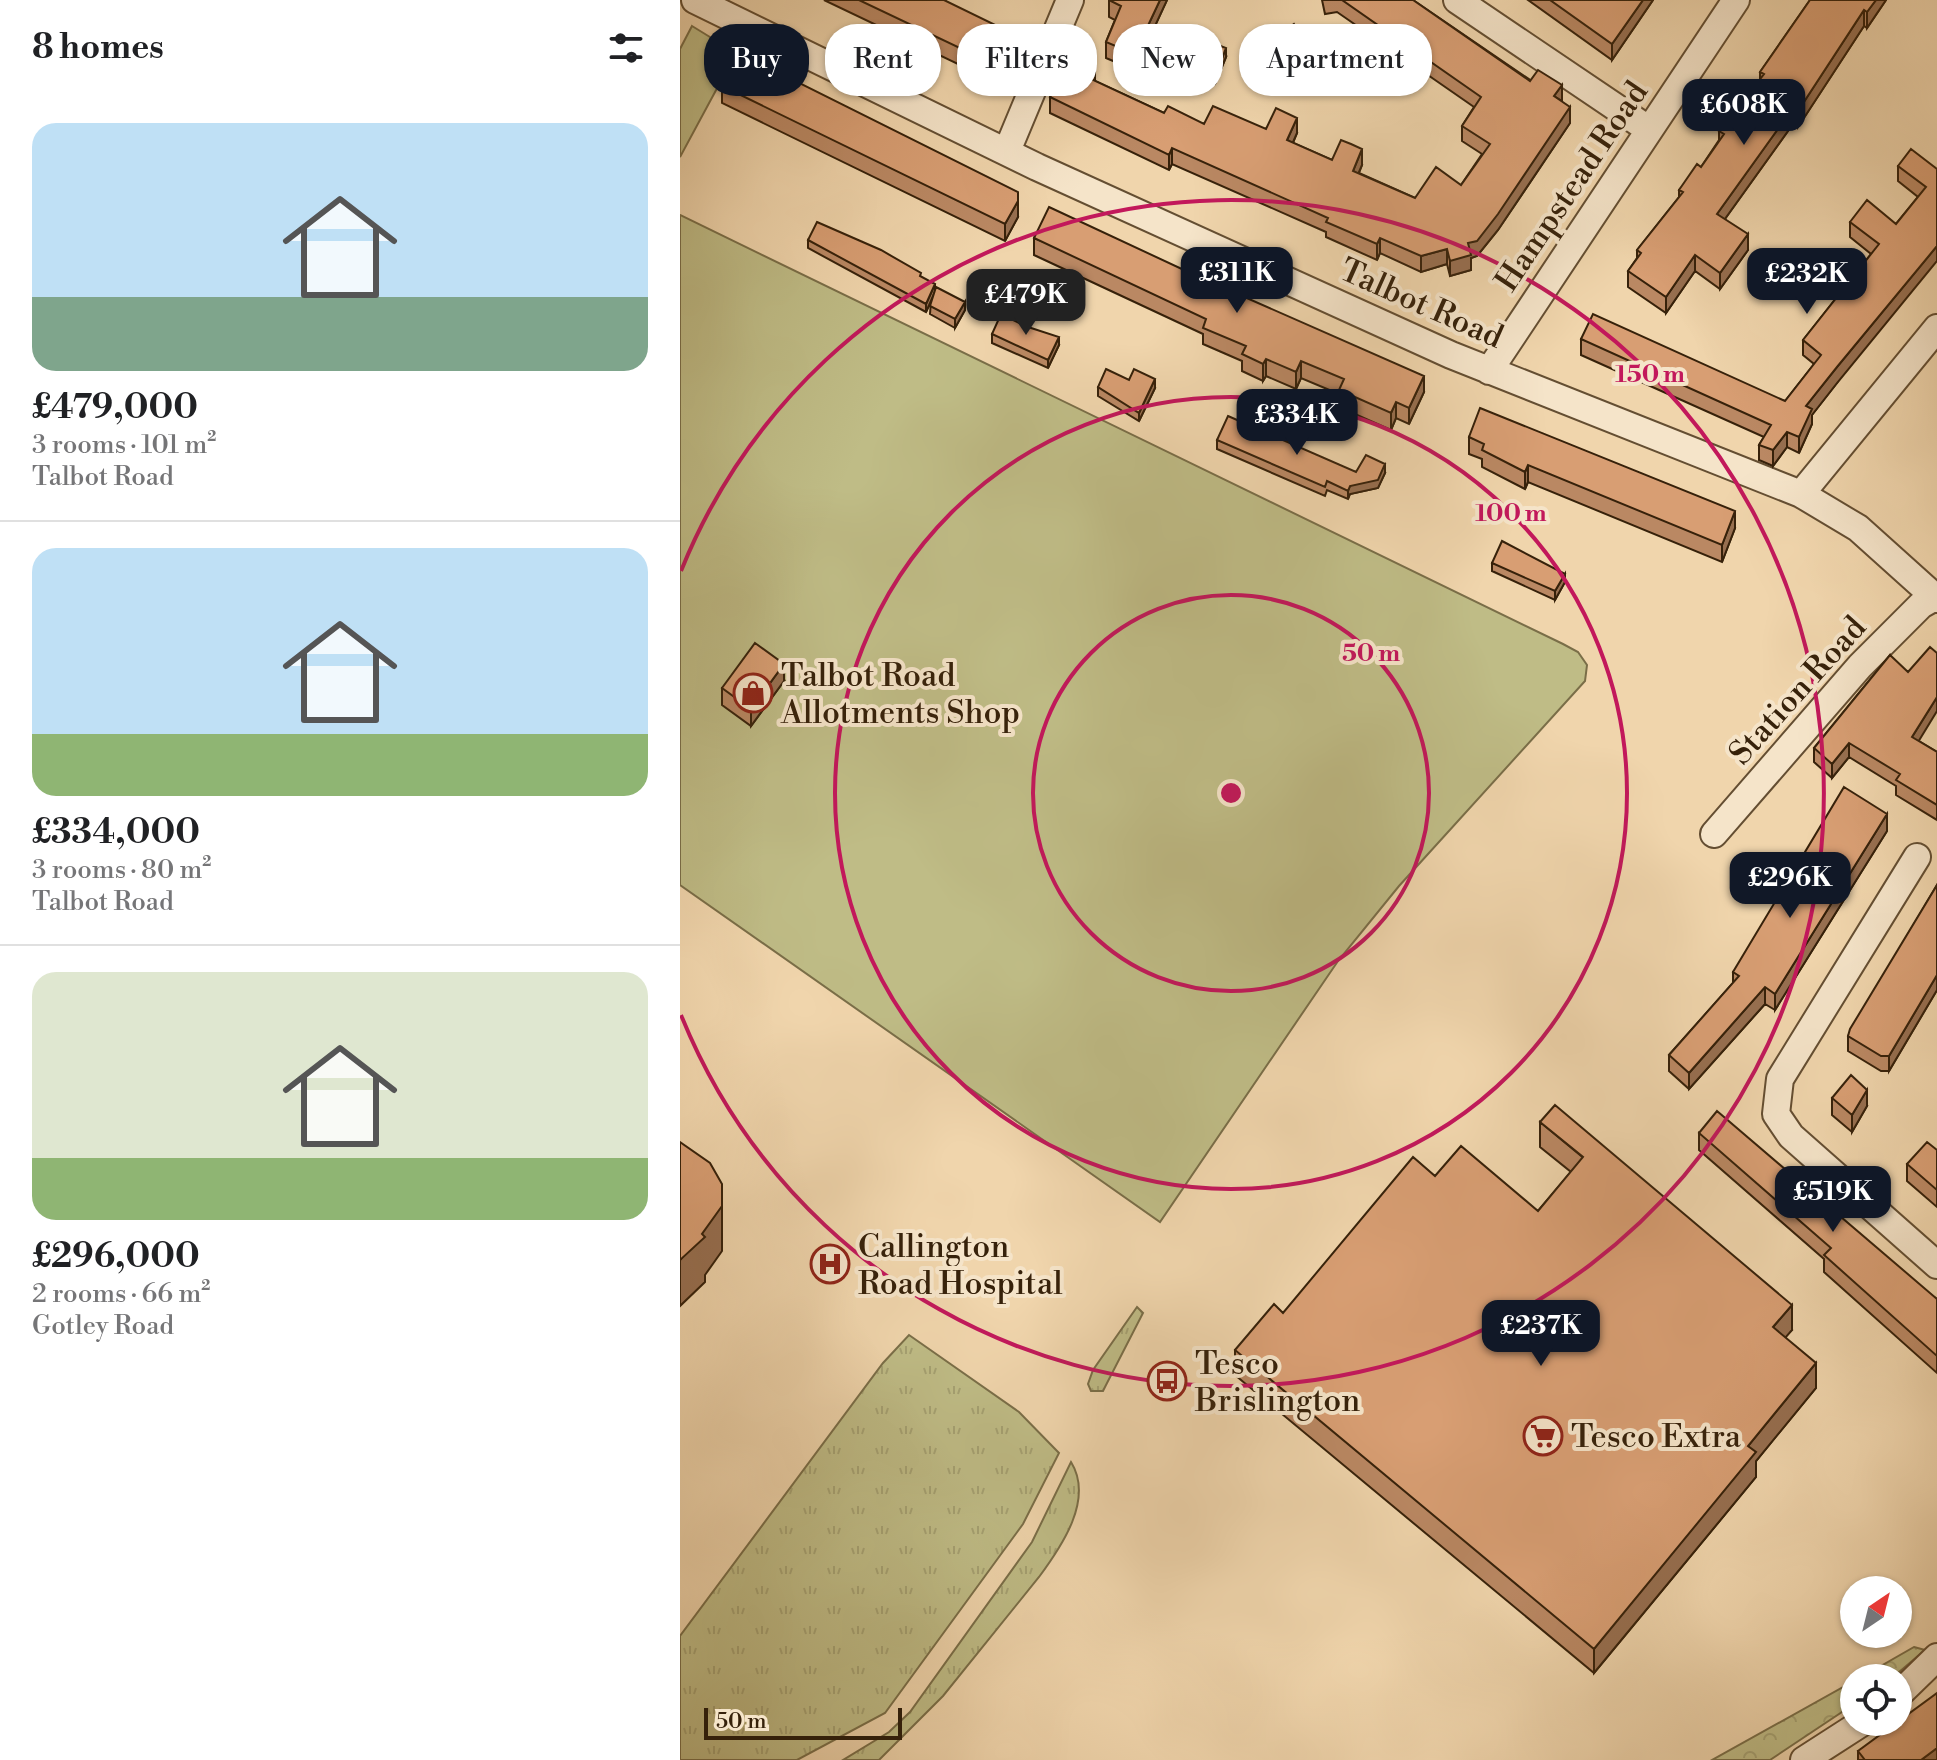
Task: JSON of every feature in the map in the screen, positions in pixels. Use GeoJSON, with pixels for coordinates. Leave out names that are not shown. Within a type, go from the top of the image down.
{"type":"FeatureCollection","features":[{"type":"Feature","properties":{"kind":"street","name":"Talbot Road"},"geometry":{"type":"LineString","coordinates":[[695,0],[1007,151],[1489,371],[1811,500],[1858,528],[1936,598]]}},
{"type":"Feature","properties":{"kind":"street"},"geometry":{"type":"LineString","coordinates":[[1007,151],[1070,0]]}},
{"type":"Feature","properties":{"kind":"street"},"geometry":{"type":"LineString","coordinates":[[1457,0],[1648,129]]}},
{"type":"Feature","properties":{"kind":"street","name":"Hampstead Road"},"geometry":{"type":"LineString","coordinates":[[1489,371],[1736,0]]}},
{"type":"Feature","properties":{"kind":"street"},"geometry":{"type":"LineString","coordinates":[[1811,500],[1937,328]]}},
{"type":"Feature","properties":{"kind":"street","name":"Station Road"},"geometry":{"type":"LineString","coordinates":[[1714,834],[1860,666],[1921,605],[1936,598]]}},
{"type":"Feature","properties":{"kind":"street"},"geometry":{"type":"LineString","coordinates":[[1917,857],[1780,1079],[1776,1114],[1791,1136],[1937,1265]]}},
{"type":"Feature","properties":{"kind":"street"},"geometry":{"type":"LineString","coordinates":[[1912,1681],[1937,1657]]}},
{"type":"Feature","properties":{"kind":"street"},"geometry":{"type":"LineString","coordinates":[[1804,1760],[1841,1736]]}},
{"type":"Feature","properties":{"kind":"green space"},"geometry":{"type":"Polygon","coordinates":[[[692,26],[704,33],[704,96],[713,96],[680,157],[680,49],[692,26]]]}},
{"type":"Feature","properties":{"kind":"green space"},"geometry":{"type":"Polygon","coordinates":[[[680,215],[1563,644],[1578,652],[1587,665],[1585,681],[1399,886],[1338,961],[1160,1222],[680,885],[680,215]]]}},
{"type":"Feature","properties":{"kind":"green space"},"geometry":{"type":"Polygon","coordinates":[[[1137,1307],[1143,1313],[1103,1391],[1091,1391],[1088,1384],[1093,1370],[1137,1307]]]}},
{"type":"Feature","properties":{"kind":"green space"},"geometry":{"type":"Polygon","coordinates":[[[909,1335],[1019,1412],[1059,1453],[1023,1524],[885,1713],[797,1760],[680,1760],[680,1636],[883,1363],[909,1335]]]}},
{"type":"Feature","properties":{"kind":"green space"},"geometry":{"type":"Polygon","coordinates":[[[1071,1462],[1077,1476],[1077,1506],[1065,1537],[1039,1577],[943,1696],[879,1760],[843,1760],[889,1732],[910,1712],[1032,1542],[1071,1462]]]}},
{"type":"Feature","properties":{"kind":"green space"},"geometry":{"type":"Polygon","coordinates":[[[1914,1647],[1925,1650],[1908,1664],[1884,1664],[1914,1647]]]}},
{"type":"Feature","properties":{"kind":"green space"},"geometry":{"type":"Polygon","coordinates":[[[1840,1689],[1840,1713],[1770,1760],[1712,1760],[1840,1689]]]}},
{"type":"Feature","properties":{"kind":"building"},"geometry":{"type":"Polygon","coordinates":[[[859,0],[944,0],[993,24],[957,24],[957,47],[941,39],[941,24],[909,24],[859,0]]]}},
{"type":"Feature","properties":{"kind":"building"},"geometry":{"type":"Polygon","coordinates":[[[1109,0],[1160,0],[1149,24],[1114,24],[1121,6],[1109,0]]]}},
{"type":"Feature","properties":{"kind":"building"},"geometry":{"type":"Polygon","coordinates":[[[1342,0],[1413,0],[1530,81],[1538,70],[1562,85],[1554,96],[1570,107],[1498,214],[1477,241],[1468,243],[1471,255],[1450,261],[1447,249],[1421,256],[1380,238],[1377,244],[1326,222],[1328,218],[1172,148],[1169,155],[1050,97],[1097,96],[1097,82],[1113,89],[1113,96],[1128,96],[1164,113],[1168,106],[1204,124],[1213,106],[1266,129],[1276,108],[1297,118],[1287,140],[1332,160],[1341,140],[1351,144],[1362,149],[1353,171],[1415,198],[1436,167],[1461,185],[1490,144],[1462,126],[1481,97],[1432,63],[1432,24],[1376,24],[1342,0]]]}},
{"type":"Feature","properties":{"kind":"building"},"geometry":{"type":"Polygon","coordinates":[[[1550,0],[1643,0],[1612,44],[1550,0]]]}},
{"type":"Feature","properties":{"kind":"building"},"geometry":{"type":"Polygon","coordinates":[[[1810,0],[1876,0],[1867,12],[1864,10],[1798,111],[1793,108],[1717,214],[1748,234],[1720,273],[1695,255],[1666,297],[1628,271],[1641,253],[1637,250],[1683,192],[1679,190],[1697,164],[1701,167],[1724,134],[1719,131],[1764,74],[1760,72],[1810,0]]]}},
{"type":"Feature","properties":{"kind":"building"},"geometry":{"type":"Polygon","coordinates":[[[1113,25],[1113,45],[1106,42],[1113,25]]]}},
{"type":"Feature","properties":{"kind":"building"},"geometry":{"type":"Polygon","coordinates":[[[809,88],[1018,192],[1018,201],[1005,224],[743,96],[809,96],[809,88]]]}},
{"type":"Feature","properties":{"kind":"building"},"geometry":{"type":"Polygon","coordinates":[[[1911,149],[1937,169],[1937,246],[1806,406],[1812,409],[1799,437],[1787,432],[1773,450],[1759,445],[1771,425],[1581,339],[1593,314],[1785,401],[1821,355],[1803,340],[1879,244],[1850,222],[1867,200],[1896,224],[1926,187],[1898,166],[1911,149]]]}},
{"type":"Feature","properties":{"kind":"building"},"geometry":{"type":"Polygon","coordinates":[[[1049,207],[1424,376],[1409,408],[1396,402],[1391,413],[1339,390],[1344,379],[1301,361],[1296,372],[1266,359],[1263,364],[1242,354],[1246,346],[1203,328],[1206,319],[1034,238],[1049,207]]]}},
{"type":"Feature","properties":{"kind":"building"},"geometry":{"type":"Polygon","coordinates":[[[817,222],[881,250],[921,273],[920,276],[935,284],[926,304],[808,240],[817,222]]]}},
{"type":"Feature","properties":{"kind":"building"},"geometry":{"type":"Polygon","coordinates":[[[936,287],[965,302],[955,319],[930,306],[936,287]]]}},
{"type":"Feature","properties":{"kind":"building"},"geometry":{"type":"Polygon","coordinates":[[[1001,314],[1059,337],[1048,360],[992,334],[1001,314]]]}},
{"type":"Feature","properties":{"kind":"building"},"geometry":{"type":"Polygon","coordinates":[[[1106,369],[1129,380],[1134,369],[1155,379],[1139,413],[1098,387],[1106,369]]]}},
{"type":"Feature","properties":{"kind":"building"},"geometry":{"type":"Polygon","coordinates":[[[1480,408],[1735,511],[1722,545],[1528,465],[1525,472],[1482,450],[1484,444],[1469,437],[1480,408]]]}},
{"type":"Feature","properties":{"kind":"building"},"geometry":{"type":"Polygon","coordinates":[[[1228,416],[1356,472],[1366,455],[1385,464],[1378,480],[1350,486],[1348,491],[1327,481],[1325,487],[1217,440],[1228,416]]]}},
{"type":"Feature","properties":{"kind":"building"},"geometry":{"type":"Polygon","coordinates":[[[1502,541],[1565,574],[1555,591],[1492,563],[1502,541]]]}},
{"type":"Feature","properties":{"kind":"building"},"geometry":{"type":"Polygon","coordinates":[[[755,643],[784,664],[751,709],[722,688],[755,643]]]}},
{"type":"Feature","properties":{"kind":"building"},"geometry":{"type":"Polygon","coordinates":[[[1930,647],[1937,653],[1937,697],[1912,737],[1937,752],[1937,805],[1896,780],[1900,774],[1849,743],[1832,764],[1814,748],[1890,655],[1908,672],[1930,647]]]}},
{"type":"Feature","properties":{"kind":"building"},"geometry":{"type":"Polygon","coordinates":[[[1844,787],[1887,814],[1775,994],[1765,987],[1689,1073],[1669,1055],[1739,976],[1733,972],[1844,787]]]}},
{"type":"Feature","properties":{"kind":"building"},"geometry":{"type":"Polygon","coordinates":[[[1937,885],[1937,975],[1889,1056],[1881,1056],[1848,1036],[1850,1029],[1937,885]]]}},
{"type":"Feature","properties":{"kind":"building"},"geometry":{"type":"Polygon","coordinates":[[[1851,1075],[1867,1090],[1852,1115],[1832,1098],[1851,1075]]]}},
{"type":"Feature","properties":{"kind":"building","name":"Tesco Extra"},"geometry":{"type":"Polygon","coordinates":[[[1555,1105],[1792,1305],[1773,1327],[1816,1363],[1748,1446],[1756,1452],[1594,1649],[1235,1350],[1274,1304],[1283,1313],[1413,1157],[1435,1176],[1461,1146],[1538,1211],[1583,1157],[1540,1122],[1555,1105]]]}},
{"type":"Feature","properties":{"kind":"building"},"geometry":{"type":"Polygon","coordinates":[[[1717,1111],[1937,1299],[1937,1356],[1824,1255],[1831,1248],[1699,1133],[1717,1111]]]}},
{"type":"Feature","properties":{"kind":"building"},"geometry":{"type":"Polygon","coordinates":[[[680,1142],[710,1163],[722,1184],[722,1206],[702,1234],[705,1237],[680,1260],[680,1142]]]}},
{"type":"Feature","properties":{"kind":"building"},"geometry":{"type":"Polygon","coordinates":[[[1927,1142],[1937,1150],[1937,1190],[1907,1164],[1927,1142]]]}},
{"type":"Feature","properties":{"kind":"building"},"geometry":{"type":"Polygon","coordinates":[[[1937,1693],[1937,1748],[1921,1760],[1865,1760],[1858,1751],[1878,1736],[1912,1736],[1912,1711],[1937,1693]]]}},
{"type":"Feature","properties":{"kind":"place","name":"Talbot Road Allotments Shop"},"geometry":{"type":"Point","coordinates":[753,693]}},
{"type":"Feature","properties":{"kind":"place","name":"Callington Road Hospital"},"geometry":{"type":"Point","coordinates":[830,1264]}},
{"type":"Feature","properties":{"kind":"place","name":"Tesco Brislington"},"geometry":{"type":"Point","coordinates":[1167,1381]}},
{"type":"Feature","properties":{"kind":"place","name":"Tesco Extra"},"geometry":{"type":"Point","coordinates":[1543,1436]}}]}
